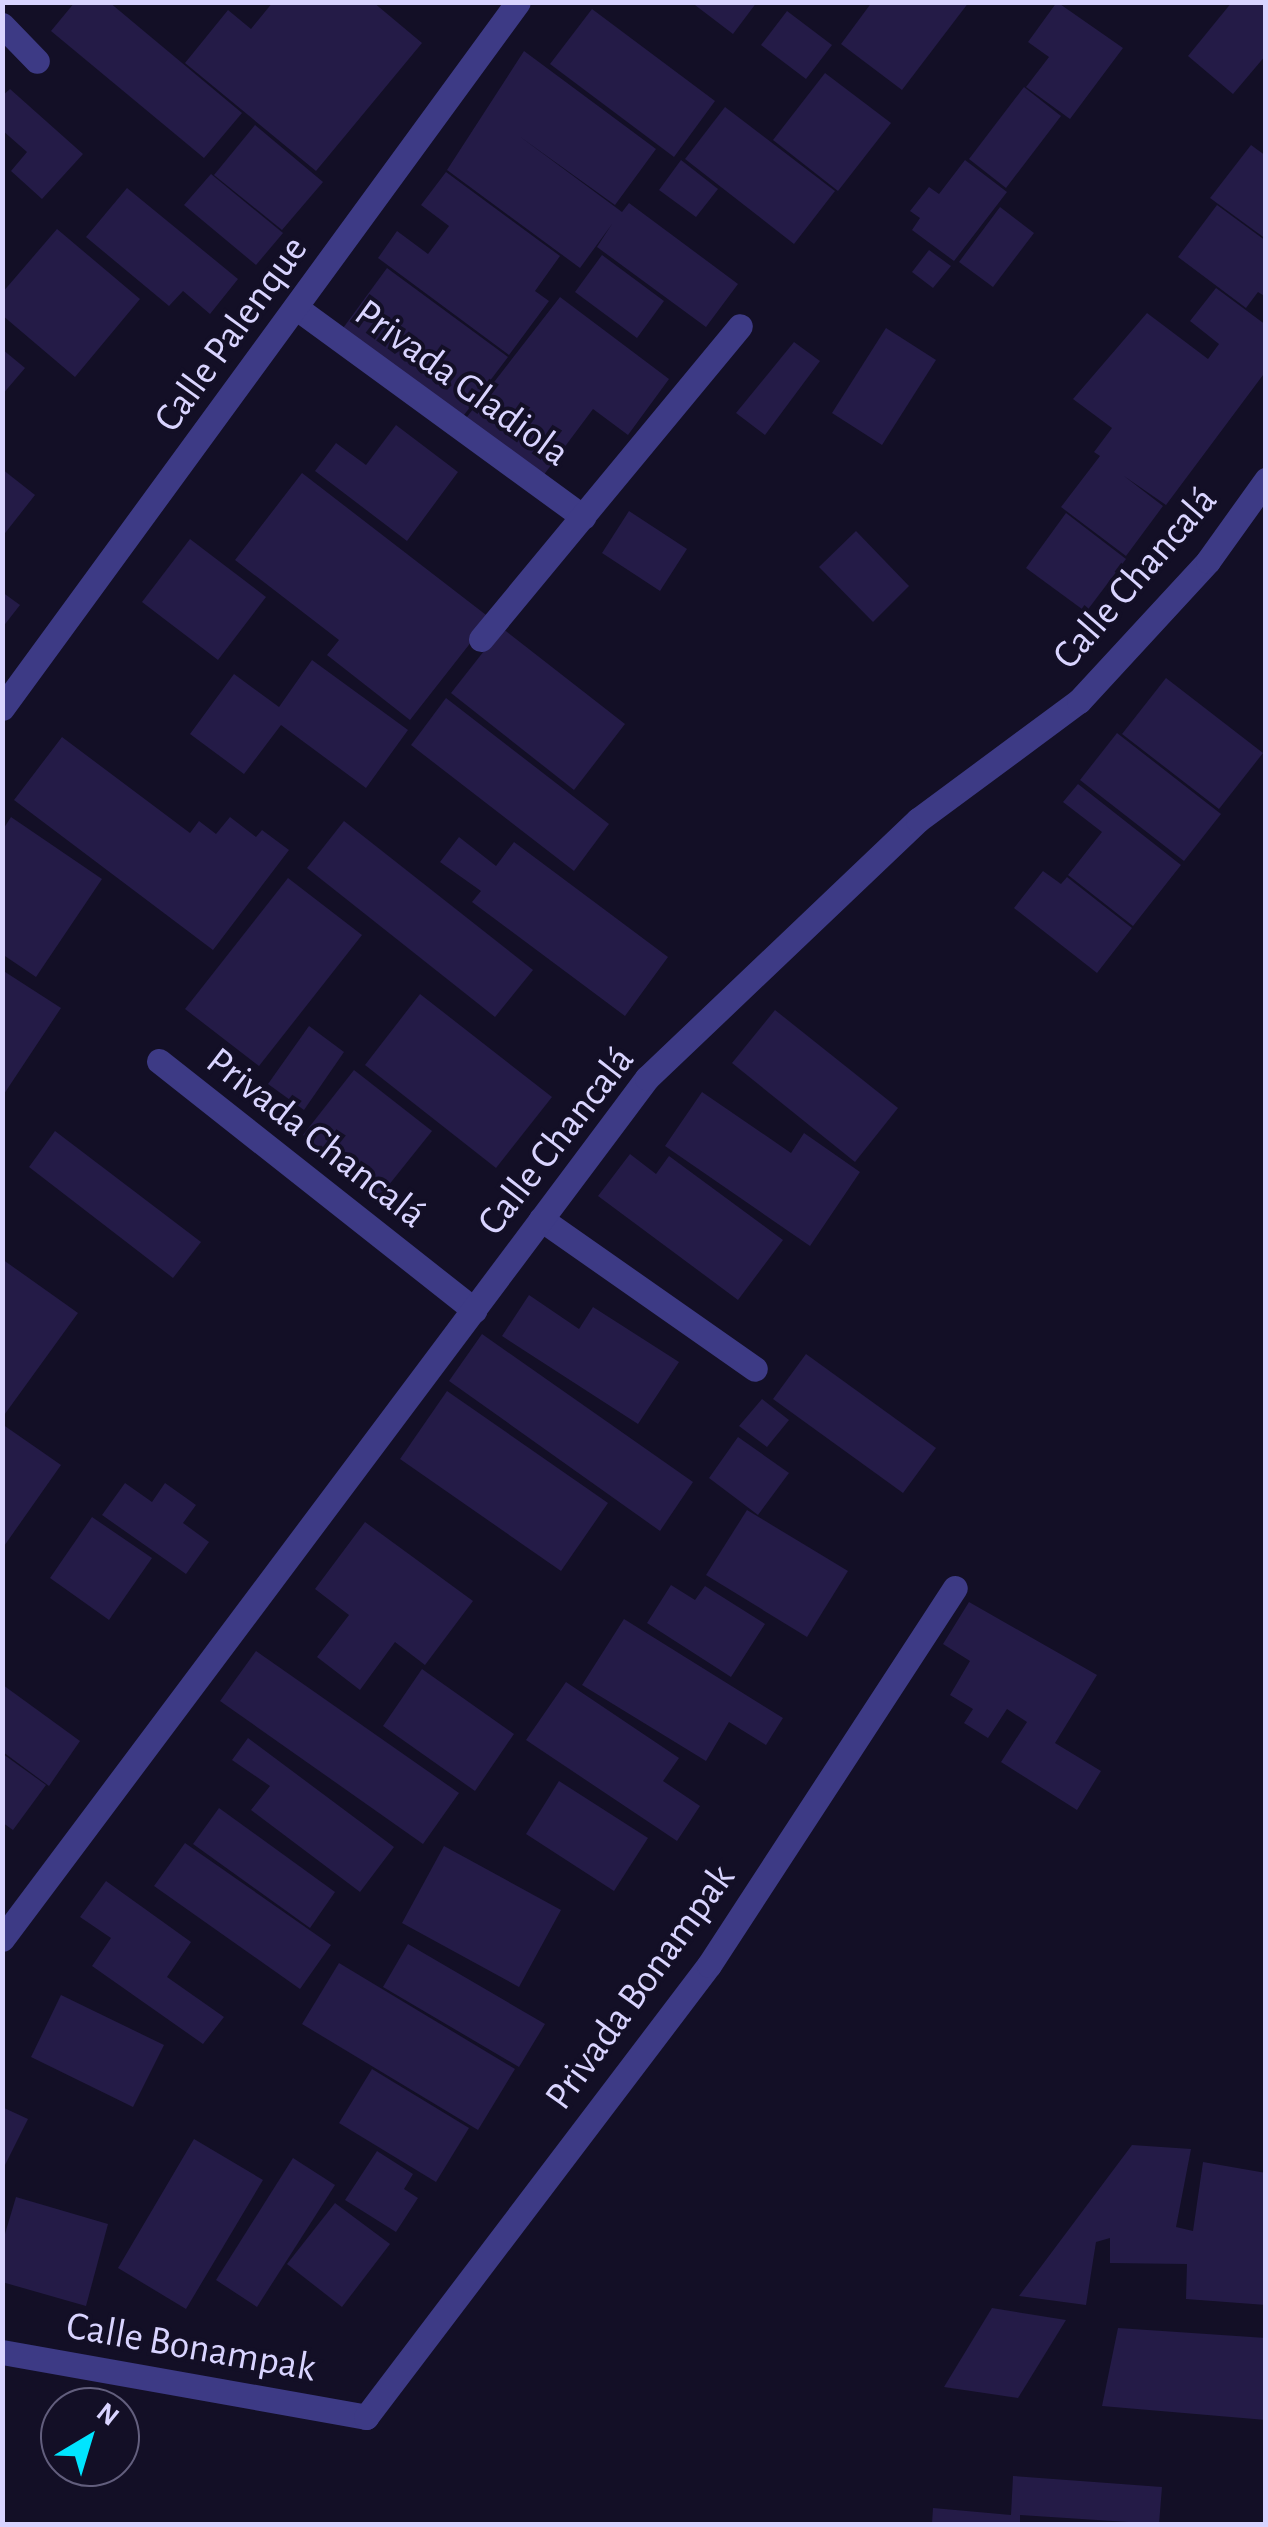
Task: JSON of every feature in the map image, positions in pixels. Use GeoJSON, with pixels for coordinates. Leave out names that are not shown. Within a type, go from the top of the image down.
{"type":"FeatureCollection","features":[{"type":"Feature","properties":{"kind":"street","name":"Calle Palenque"},"geometry":{"type":"LineString","coordinates":[[2,708],[298,309],[518,2]]}},
{"type":"Feature","properties":{"kind":"street"},"geometry":{"type":"LineString","coordinates":[[2,26],[37,61]]}},
{"type":"Feature","properties":{"kind":"street","name":"Privada Gladiola"},"geometry":{"type":"LineString","coordinates":[[298,309],[583,517]]}},
{"type":"Feature","properties":{"kind":"street","name":"Privada Gladiola"},"geometry":{"type":"LineString","coordinates":[[480,639],[740,326]]}},
{"type":"Feature","properties":{"kind":"street","name":"Calle Chancalá"},"geometry":{"type":"LineString","coordinates":[[3,1936],[647,1078],[918,820],[1079,702],[1208,562],[1266,480]]}},
{"type":"Feature","properties":{"kind":"street","name":"Privada Chancalá"},"geometry":{"type":"LineString","coordinates":[[159,1061],[474,1310]]}},
{"type":"Feature","properties":{"kind":"street"},"geometry":{"type":"LineString","coordinates":[[542,1219],[755,1370]]}},
{"type":"Feature","properties":{"kind":"street","name":"Privada Bonampak"},"geometry":{"type":"LineString","coordinates":[[366,2417],[709,1965],[955,1588]]}},
{"type":"Feature","properties":{"kind":"street","name":"Calle Bonampak"},"geometry":{"type":"LineString","coordinates":[[2,2352],[366,2417]]}},
{"type":"Feature","properties":{"kind":"building"},"geometry":{"type":"Polygon","coordinates":[[[75,2],[109,2],[242,113],[204,158],[51,31],[75,2]]]}},
{"type":"Feature","properties":{"kind":"building"},"geometry":{"type":"Polygon","coordinates":[[[273,2],[373,2],[422,43],[316,171],[185,63],[228,10],[251,29],[273,2]]]}},
{"type":"Feature","properties":{"kind":"building"},"geometry":{"type":"Polygon","coordinates":[[[691,2],[757,2],[733,34],[691,2]]]}},
{"type":"Feature","properties":{"kind":"building"},"geometry":{"type":"Polygon","coordinates":[[[872,2],[969,2],[902,90],[841,44],[872,2]]]}},
{"type":"Feature","properties":{"kind":"building"},"geometry":{"type":"Polygon","coordinates":[[[1057,2],[1123,48],[1070,119],[1026,87],[1049,57],[1028,42],[1057,2]]]}},
{"type":"Feature","properties":{"kind":"building"},"geometry":{"type":"Polygon","coordinates":[[[1232,2],[1266,2],[1266,55],[1233,94],[1188,56],[1232,2]]]}},
{"type":"Feature","properties":{"kind":"building"},"geometry":{"type":"Polygon","coordinates":[[[592,9],[715,101],[674,157],[550,64],[592,9]]]}},
{"type":"Feature","properties":{"kind":"building"},"geometry":{"type":"Polygon","coordinates":[[[787,11],[832,45],[806,79],[761,45],[787,11]]]}},
{"type":"Feature","properties":{"kind":"building"},"geometry":{"type":"Polygon","coordinates":[[[524,51],[656,149],[615,205],[519,136],[622,212],[629,203],[738,284],[706,327],[597,247],[612,224],[580,268],[447,170],[524,51]]]}},
{"type":"Feature","properties":{"kind":"building"},"geometry":{"type":"Polygon","coordinates":[[[825,73],[891,123],[838,191],[773,140],[825,73]]]}},
{"type":"Feature","properties":{"kind":"building"},"geometry":{"type":"Polygon","coordinates":[[[1024,87],[1061,116],[1006,188],[969,159],[1024,87]]]}},
{"type":"Feature","properties":{"kind":"building"},"geometry":{"type":"Polygon","coordinates":[[[10,89],[83,154],[42,199],[11,171],[27,152],[2,130],[2,96],[10,89]]]}},
{"type":"Feature","properties":{"kind":"building"},"geometry":{"type":"Polygon","coordinates":[[[725,107],[835,191],[794,244],[685,159],[725,107]]]}},
{"type":"Feature","properties":{"kind":"building"},"geometry":{"type":"Polygon","coordinates":[[[255,125],[323,182],[282,230],[214,175],[255,125]]]}},
{"type":"Feature","properties":{"kind":"building"},"geometry":{"type":"Polygon","coordinates":[[[1251,145],[1266,156],[1266,239],[1210,198],[1251,145]]]}},
{"type":"Feature","properties":{"kind":"building"},"geometry":{"type":"Polygon","coordinates":[[[681,160],[718,189],[696,217],[659,190],[681,160]]]}},
{"type":"Feature","properties":{"kind":"building"},"geometry":{"type":"Polygon","coordinates":[[[965,160],[1007,192],[954,261],[912,230],[920,218],[910,211],[929,187],[939,194],[965,160]]]}},
{"type":"Feature","properties":{"kind":"building"},"geometry":{"type":"Polygon","coordinates":[[[446,172],[560,256],[535,291],[549,301],[509,355],[378,258],[397,231],[428,254],[449,226],[421,205],[446,172]]]}},
{"type":"Feature","properties":{"kind":"building"},"geometry":{"type":"Polygon","coordinates":[[[211,174],[283,233],[256,265],[184,205],[211,174]]]}},
{"type":"Feature","properties":{"kind":"building"},"geometry":{"type":"Polygon","coordinates":[[[127,188],[238,279],[210,314],[183,291],[169,306],[86,237],[127,188]]]}},
{"type":"Feature","properties":{"kind":"building"},"geometry":{"type":"Polygon","coordinates":[[[1217,205],[1266,241],[1266,297],[1258,292],[1246,308],[1178,257],[1217,205]]]}},
{"type":"Feature","properties":{"kind":"building"},"geometry":{"type":"Polygon","coordinates":[[[1000,207],[1034,233],[993,287],[959,262],[1000,207]]]}},
{"type":"Feature","properties":{"kind":"building"},"geometry":{"type":"Polygon","coordinates":[[[57,229],[140,299],[75,377],[2,315],[2,293],[57,229]]]}},
{"type":"Feature","properties":{"kind":"building"},"geometry":{"type":"Polygon","coordinates":[[[929,250],[951,266],[933,288],[912,272],[929,250]]]}},
{"type":"Feature","properties":{"kind":"building"},"geometry":{"type":"Polygon","coordinates":[[[602,255],[664,301],[637,338],[575,292],[602,255]]]}},
{"type":"Feature","properties":{"kind":"building"},"geometry":{"type":"Polygon","coordinates":[[[387,268],[508,357],[458,423],[338,335],[387,268]]]}},
{"type":"Feature","properties":{"kind":"building"},"geometry":{"type":"Polygon","coordinates":[[[1216,288],[1266,325],[1266,371],[1166,505],[1124,476],[1163,506],[1126,556],[1061,507],[1100,456],[1094,452],[1112,428],[1073,399],[1147,313],[1208,359],[1219,344],[1190,321],[1216,288]]]}},
{"type":"Feature","properties":{"kind":"building"},"geometry":{"type":"Polygon","coordinates":[[[560,297],[669,379],[628,435],[593,409],[540,480],[463,422],[560,297]]]}},
{"type":"Feature","properties":{"kind":"building"},"geometry":{"type":"Polygon","coordinates":[[[886,328],[936,360],[882,445],[832,413],[886,328]]]}},
{"type":"Feature","properties":{"kind":"building"},"geometry":{"type":"Polygon","coordinates":[[[794,342],[820,361],[765,435],[736,413],[794,342]]]}},
{"type":"Feature","properties":{"kind":"building"},"geometry":{"type":"Polygon","coordinates":[[[2,349],[25,368],[2,395],[2,349]]]}},
{"type":"Feature","properties":{"kind":"building"},"geometry":{"type":"Polygon","coordinates":[[[396,425],[458,472],[407,541],[315,471],[336,443],[366,465],[396,425]]]}},
{"type":"Feature","properties":{"kind":"building"},"geometry":{"type":"Polygon","coordinates":[[[2,469],[35,495],[2,537],[2,469]]]}},
{"type":"Feature","properties":{"kind":"building"},"geometry":{"type":"Polygon","coordinates":[[[302,473],[490,618],[410,720],[327,655],[339,640],[235,560],[302,473]]]}},
{"type":"Feature","properties":{"kind":"building"},"geometry":{"type":"Polygon","coordinates":[[[629,511],[687,549],[660,591],[602,553],[629,511]]]}},
{"type":"Feature","properties":{"kind":"building"},"geometry":{"type":"Polygon","coordinates":[[[1066,513],[1126,559],[1086,612],[1026,568],[1066,513]]]}},
{"type":"Feature","properties":{"kind":"building"},"geometry":{"type":"Polygon","coordinates":[[[856,531],[909,586],[873,622],[819,567],[856,531]]]}},
{"type":"Feature","properties":{"kind":"building"},"geometry":{"type":"Polygon","coordinates":[[[190,539],[266,597],[218,660],[142,602],[190,539]]]}},
{"type":"Feature","properties":{"kind":"building"},"geometry":{"type":"Polygon","coordinates":[[[2,592],[20,605],[2,628],[2,592]]]}},
{"type":"Feature","properties":{"kind":"building"},"geometry":{"type":"Polygon","coordinates":[[[502,628],[625,724],[574,790],[451,693],[502,628]]]}},
{"type":"Feature","properties":{"kind":"building"},"geometry":{"type":"Polygon","coordinates":[[[312,660],[408,730],[366,788],[281,725],[244,774],[190,734],[234,674],[279,707],[312,660]]]}},
{"type":"Feature","properties":{"kind":"building"},"geometry":{"type":"Polygon","coordinates":[[[1166,678],[1263,753],[1219,809],[1122,734],[1166,678]]]}},
{"type":"Feature","properties":{"kind":"building"},"geometry":{"type":"Polygon","coordinates":[[[446,698],[609,824],[574,871],[411,745],[446,698]]]}},
{"type":"Feature","properties":{"kind":"building"},"geometry":{"type":"Polygon","coordinates":[[[1117,733],[1221,814],[1184,861],[1080,780],[1117,733]]]}},
{"type":"Feature","properties":{"kind":"building"},"geometry":{"type":"Polygon","coordinates":[[[62,737],[190,833],[199,821],[216,834],[230,817],[256,837],[262,830],[289,850],[213,950],[14,800],[62,737]]]}},
{"type":"Feature","properties":{"kind":"building"},"geometry":{"type":"Polygon","coordinates":[[[1078,784],[1181,865],[1133,926],[1068,875],[1102,832],[1063,802],[1078,784]]]}},
{"type":"Feature","properties":{"kind":"building"},"geometry":{"type":"Polygon","coordinates":[[[11,817],[102,879],[36,977],[2,954],[2,831],[11,817]]]}},
{"type":"Feature","properties":{"kind":"building"},"geometry":{"type":"Polygon","coordinates":[[[344,821],[533,970],[495,1017],[307,868],[344,821]]]}},
{"type":"Feature","properties":{"kind":"building"},"geometry":{"type":"Polygon","coordinates":[[[459,837],[496,866],[514,842],[668,957],[625,1016],[472,902],[481,891],[440,862],[459,837]]]}},
{"type":"Feature","properties":{"kind":"building"},"geometry":{"type":"Polygon","coordinates":[[[1043,871],[1061,884],[1067,877],[1132,928],[1097,973],[1014,908],[1043,871]]]}},
{"type":"Feature","properties":{"kind":"building"},"geometry":{"type":"Polygon","coordinates":[[[288,878],[362,935],[259,1066],[185,1009],[288,878]]]}},
{"type":"Feature","properties":{"kind":"building"},"geometry":{"type":"Polygon","coordinates":[[[2,970],[61,1008],[2,1097],[2,970]]]}},
{"type":"Feature","properties":{"kind":"building"},"geometry":{"type":"Polygon","coordinates":[[[420,994],[552,1097],[496,1168],[365,1065],[420,994]]]}},
{"type":"Feature","properties":{"kind":"building"},"geometry":{"type":"Polygon","coordinates":[[[775,1010],[898,1108],[855,1162],[732,1063],[775,1010]]]}},
{"type":"Feature","properties":{"kind":"building"},"geometry":{"type":"Polygon","coordinates":[[[309,1026],[344,1052],[304,1110],[268,1084],[309,1026]]]}},
{"type":"Feature","properties":{"kind":"building"},"geometry":{"type":"Polygon","coordinates":[[[354,1070],[432,1131],[380,1196],[303,1135],[354,1070]]]}},
{"type":"Feature","properties":{"kind":"building"},"geometry":{"type":"Polygon","coordinates":[[[702,1092],[791,1153],[804,1133],[860,1172],[810,1246],[665,1146],[702,1092]]]}},
{"type":"Feature","properties":{"kind":"building"},"geometry":{"type":"Polygon","coordinates":[[[55,1131],[201,1242],[173,1278],[29,1167],[55,1131]]]}},
{"type":"Feature","properties":{"kind":"building"},"geometry":{"type":"Polygon","coordinates":[[[630,1154],[656,1174],[669,1156],[783,1240],[738,1300],[598,1196],[630,1154]]]}},
{"type":"Feature","properties":{"kind":"building"},"geometry":{"type":"Polygon","coordinates":[[[2,1259],[78,1313],[2,1418],[2,1259]]]}},
{"type":"Feature","properties":{"kind":"building"},"geometry":{"type":"Polygon","coordinates":[[[529,1295],[579,1329],[593,1307],[679,1362],[638,1424],[502,1336],[529,1295]]]}},
{"type":"Feature","properties":{"kind":"building"},"geometry":{"type":"Polygon","coordinates":[[[482,1334],[693,1482],[660,1531],[449,1381],[482,1334]]]}},
{"type":"Feature","properties":{"kind":"building"},"geometry":{"type":"Polygon","coordinates":[[[806,1354],[936,1448],[903,1493],[773,1399],[806,1354]]]}},
{"type":"Feature","properties":{"kind":"building"},"geometry":{"type":"Polygon","coordinates":[[[447,1391],[608,1503],[561,1571],[400,1459],[447,1391]]]}},
{"type":"Feature","properties":{"kind":"building"},"geometry":{"type":"Polygon","coordinates":[[[762,1399],[789,1420],[767,1447],[739,1426],[762,1399]]]}},
{"type":"Feature","properties":{"kind":"building"},"geometry":{"type":"Polygon","coordinates":[[[2,1424],[61,1465],[2,1549],[2,1424]]]}},
{"type":"Feature","properties":{"kind":"building"},"geometry":{"type":"Polygon","coordinates":[[[738,1437],[789,1473],[758,1515],[709,1478],[738,1437]]]}},
{"type":"Feature","properties":{"kind":"building"},"geometry":{"type":"Polygon","coordinates":[[[125,1483],[152,1502],[165,1483],[196,1505],[183,1523],[209,1542],[186,1574],[102,1515],[125,1483]]]}},
{"type":"Feature","properties":{"kind":"building"},"geometry":{"type":"Polygon","coordinates":[[[747,1510],[848,1571],[807,1637],[706,1575],[747,1510]]]}},
{"type":"Feature","properties":{"kind":"building"},"geometry":{"type":"Polygon","coordinates":[[[92,1517],[152,1558],[109,1620],[50,1578],[92,1517]]]}},
{"type":"Feature","properties":{"kind":"building"},"geometry":{"type":"Polygon","coordinates":[[[365,1522],[473,1601],[425,1665],[395,1642],[360,1690],[317,1657],[349,1615],[315,1589],[365,1522]]]}},
{"type":"Feature","properties":{"kind":"building"},"geometry":{"type":"Polygon","coordinates":[[[671,1585],[695,1600],[705,1586],[765,1624],[731,1677],[647,1623],[671,1585]]]}},
{"type":"Feature","properties":{"kind":"building"},"geometry":{"type":"Polygon","coordinates":[[[969,1602],[1097,1675],[1055,1743],[1101,1771],[1077,1810],[1001,1762],[1027,1722],[1007,1709],[988,1738],[964,1723],[973,1709],[950,1695],[970,1661],[943,1644],[969,1602]]]}},
{"type":"Feature","properties":{"kind":"building"},"geometry":{"type":"Polygon","coordinates":[[[624,1619],[783,1718],[766,1745],[729,1722],[706,1761],[582,1685],[624,1619]]]}},
{"type":"Feature","properties":{"kind":"building"},"geometry":{"type":"Polygon","coordinates":[[[256,1651],[459,1793],[423,1844],[220,1701],[256,1651]]]}},
{"type":"Feature","properties":{"kind":"building"},"geometry":{"type":"Polygon","coordinates":[[[422,1669],[514,1734],[475,1791],[383,1726],[422,1669]]]}},
{"type":"Feature","properties":{"kind":"building"},"geometry":{"type":"Polygon","coordinates":[[[566,1682],[679,1758],[663,1781],[700,1806],[677,1841],[526,1740],[566,1682]]]}},
{"type":"Feature","properties":{"kind":"building"},"geometry":{"type":"Polygon","coordinates":[[[3,1685],[80,1741],[49,1786],[3,1752],[3,1685]]]}},
{"type":"Feature","properties":{"kind":"building"},"geometry":{"type":"Polygon","coordinates":[[[248,1738],[394,1847],[360,1892],[251,1810],[270,1786],[232,1760],[248,1738]]]}},
{"type":"Feature","properties":{"kind":"building"},"geometry":{"type":"Polygon","coordinates":[[[3,1754],[46,1785],[13,1830],[3,1823],[3,1754]]]}},
{"type":"Feature","properties":{"kind":"building"},"geometry":{"type":"Polygon","coordinates":[[[559,1781],[648,1838],[614,1891],[526,1834],[559,1781]]]}},
{"type":"Feature","properties":{"kind":"building"},"geometry":{"type":"Polygon","coordinates":[[[219,1808],[335,1892],[310,1928],[193,1844],[219,1808]]]}},
{"type":"Feature","properties":{"kind":"building"},"geometry":{"type":"Polygon","coordinates":[[[185,1843],[331,1945],[300,1989],[154,1886],[185,1843]]]}},
{"type":"Feature","properties":{"kind":"building"},"geometry":{"type":"Polygon","coordinates":[[[444,1846],[561,1910],[519,1987],[402,1923],[444,1846]]]}},
{"type":"Feature","properties":{"kind":"building"},"geometry":{"type":"Polygon","coordinates":[[[106,1881],[191,1942],[167,1977],[224,2017],[203,2044],[92,1966],[111,1938],[80,1917],[106,1881]]]}},
{"type":"Feature","properties":{"kind":"building"},"geometry":{"type":"Polygon","coordinates":[[[408,1944],[545,2024],[519,2067],[383,1987],[408,1944]]]}},
{"type":"Feature","properties":{"kind":"building"},"geometry":{"type":"Polygon","coordinates":[[[339,1963],[515,2069],[478,2130],[302,2024],[339,1963]]]}},
{"type":"Feature","properties":{"kind":"building"},"geometry":{"type":"Polygon","coordinates":[[[61,1995],[164,2045],[133,2107],[31,2057],[61,1995]]]}},
{"type":"Feature","properties":{"kind":"building"},"geometry":{"type":"Polygon","coordinates":[[[372,2069],[469,2128],[436,2182],[339,2123],[372,2069]]]}},
{"type":"Feature","properties":{"kind":"building"},"geometry":{"type":"Polygon","coordinates":[[[2,2107],[28,2119],[2,2171],[2,2107]]]}},
{"type":"Feature","properties":{"kind":"building"},"geometry":{"type":"Polygon","coordinates":[[[194,2139],[263,2180],[186,2309],[118,2268],[194,2139]]]}},
{"type":"Feature","properties":{"kind":"building"},"geometry":{"type":"Polygon","coordinates":[[[1132,2145],[1191,2149],[1176,2227],[1193,2231],[1203,2162],[1266,2173],[1266,2305],[1186,2299],[1187,2264],[1110,2263],[1110,2238],[1096,2242],[1086,2305],[1019,2296],[1132,2145]]]}},
{"type":"Feature","properties":{"kind":"building"},"geometry":{"type":"Polygon","coordinates":[[[377,2151],[413,2174],[404,2189],[418,2198],[396,2232],[345,2200],[377,2151]]]}},
{"type":"Feature","properties":{"kind":"building"},"geometry":{"type":"Polygon","coordinates":[[[293,2158],[335,2185],[257,2307],[216,2280],[293,2158]]]}},
{"type":"Feature","properties":{"kind":"building"},"geometry":{"type":"Polygon","coordinates":[[[16,2197],[108,2224],[86,2306],[2,2282],[2,2244],[16,2197]]]}},
{"type":"Feature","properties":{"kind":"building"},"geometry":{"type":"Polygon","coordinates":[[[335,2203],[390,2244],[342,2307],[287,2264],[335,2203]]]}},
{"type":"Feature","properties":{"kind":"building"},"geometry":{"type":"Polygon","coordinates":[[[992,2308],[1066,2320],[1018,2398],[944,2387],[992,2308]]]}},
{"type":"Feature","properties":{"kind":"building"},"geometry":{"type":"Polygon","coordinates":[[[1118,2328],[1266,2338],[1266,2420],[1102,2406],[1118,2328]]]}},
{"type":"Feature","properties":{"kind":"building"},"geometry":{"type":"Polygon","coordinates":[[[1013,2476],[1162,2487],[1159,2524],[1020,2515],[1020,2524],[932,2524],[933,2508],[1011,2515],[1013,2476]]]}}]}
